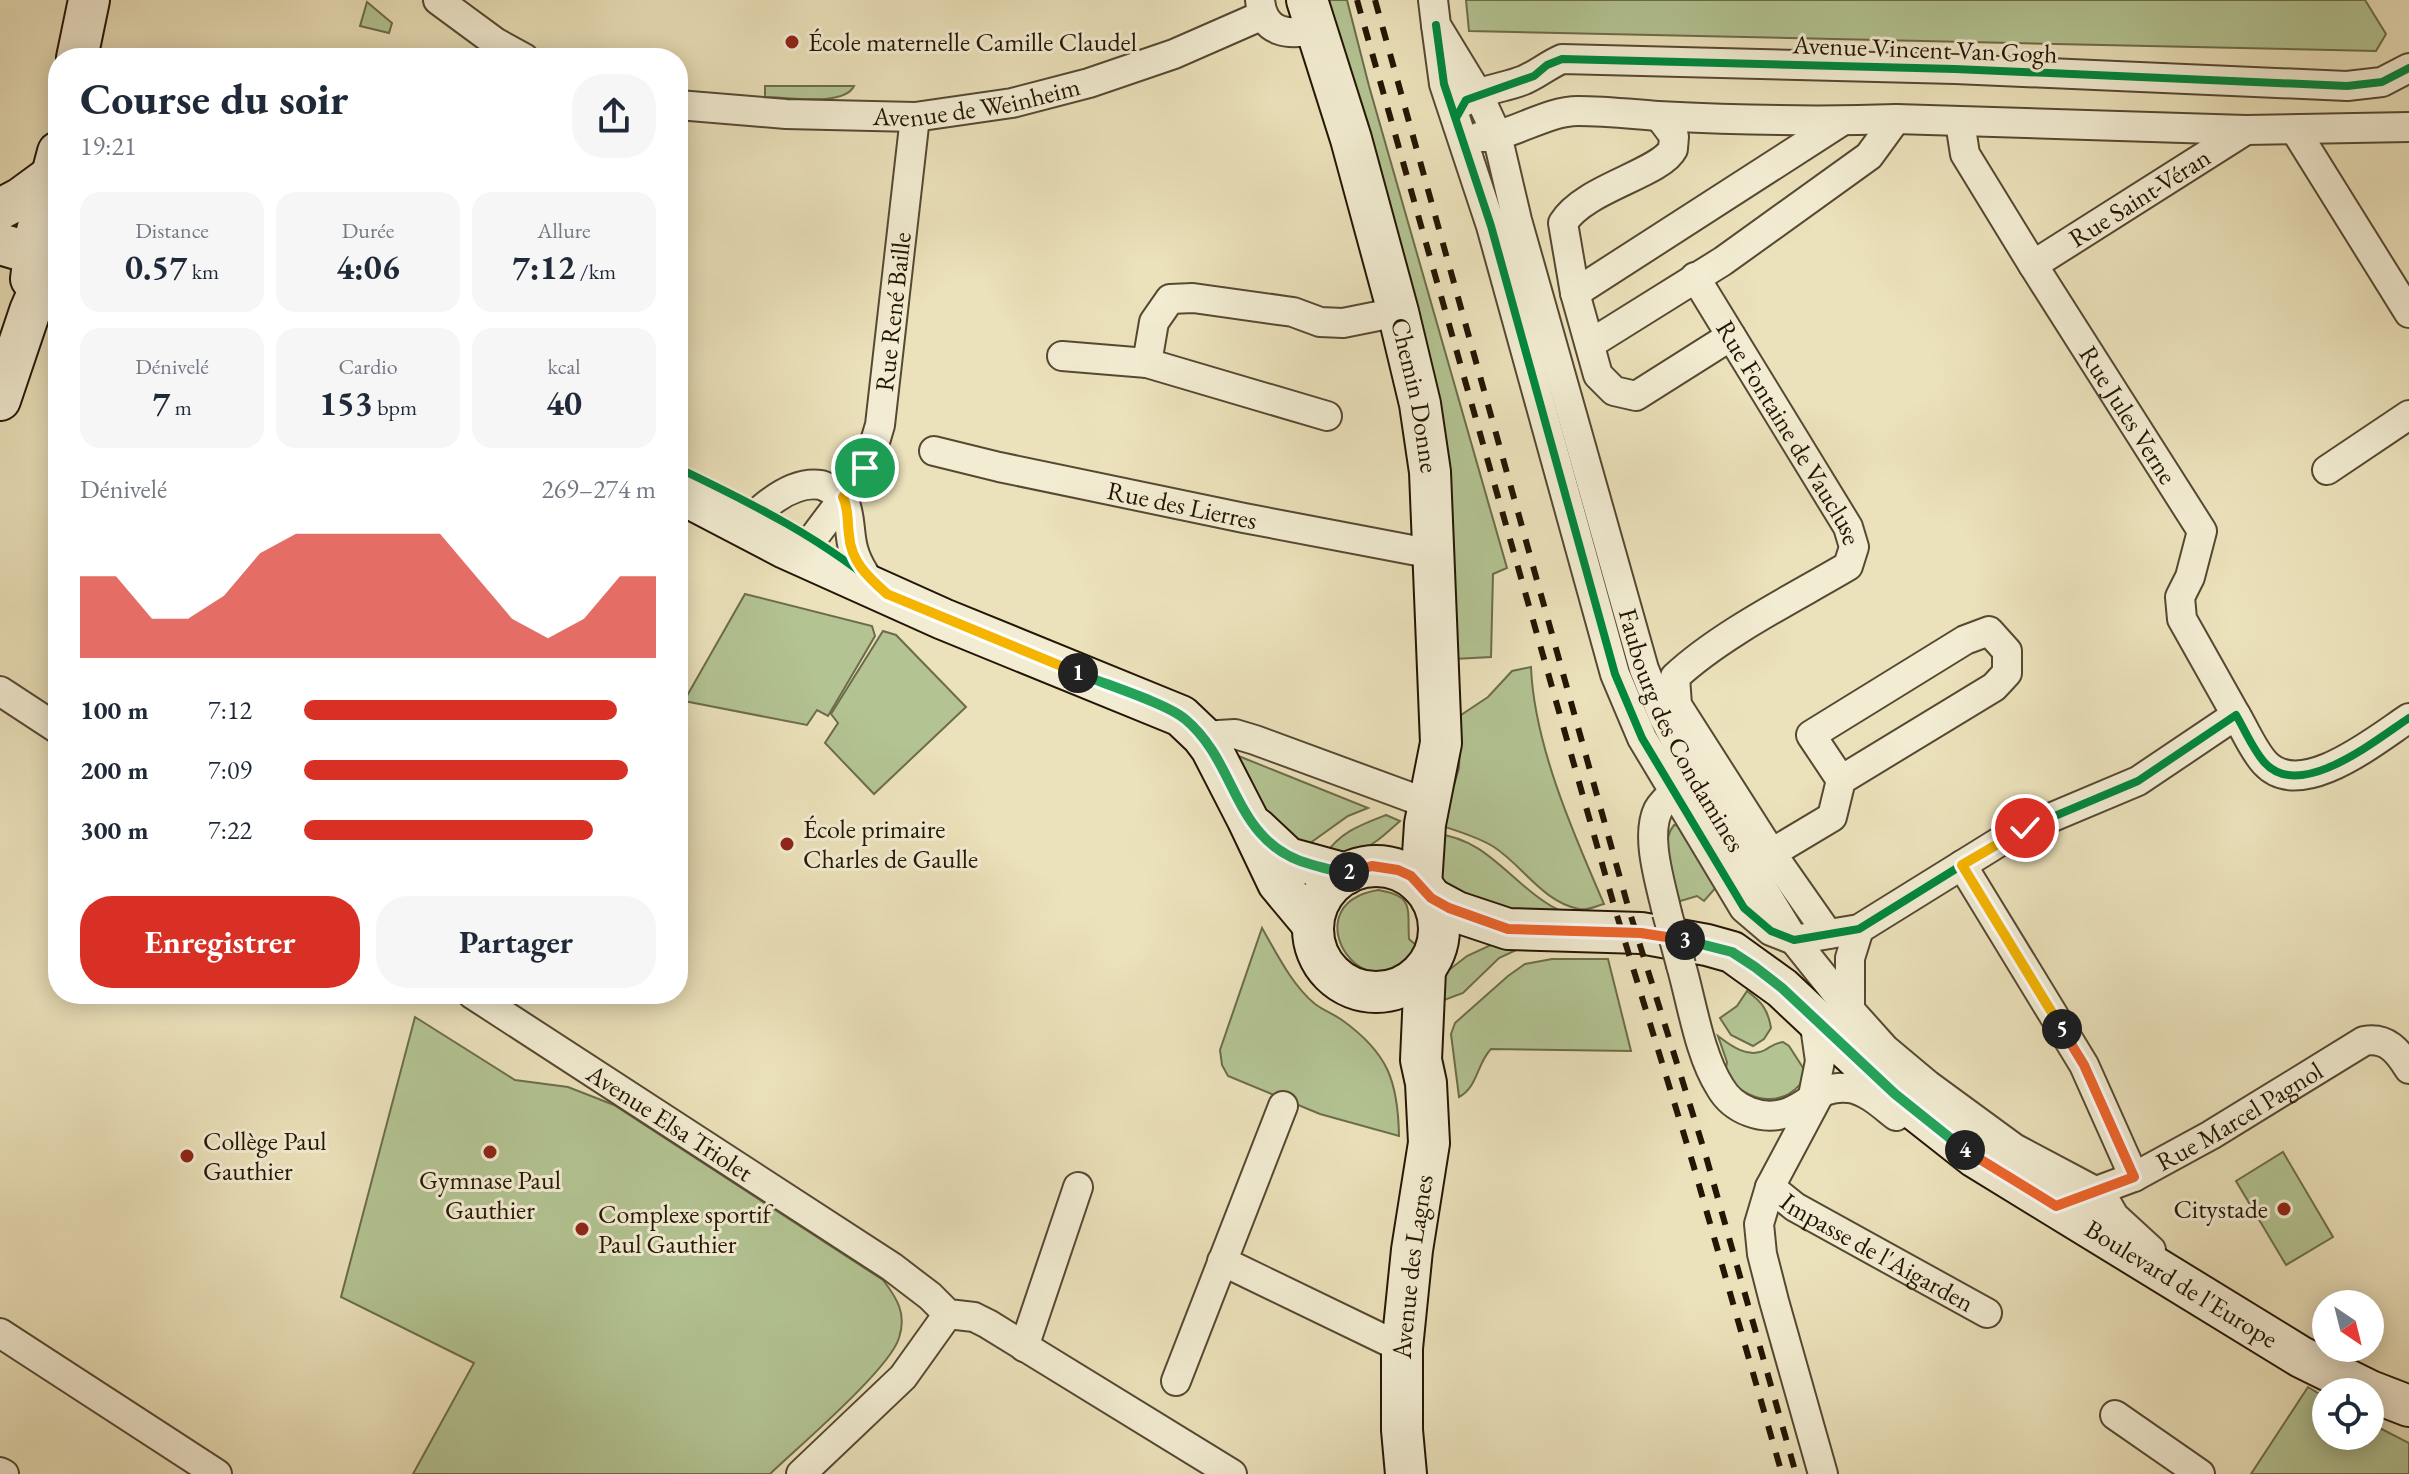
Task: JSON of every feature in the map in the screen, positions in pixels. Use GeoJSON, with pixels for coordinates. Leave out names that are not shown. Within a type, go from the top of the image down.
{"type":"FeatureCollection","features":[{"type":"Feature","properties":{"kind":"main road"},"geometry":{"type":"LineString","coordinates":[[79,48],[89,0]]}},
{"type":"Feature","properties":{"kind":"main road"},"geometry":{"type":"LineString","coordinates":[[96,48],[103,0]]}},
{"type":"Feature","properties":{"kind":"main road","name":"Chemin Donne"},"geometry":{"type":"LineString","coordinates":[[1312,14],[1351,139],[1398,312],[1420,404],[1430,472],[1441,743],[1429,804],[1426,891]]}},
{"type":"Feature","properties":{"kind":"main road"},"geometry":{"type":"LineString","coordinates":[[0,209],[21,198],[48,171]]}},
{"type":"Feature","properties":{"kind":"main road"},"geometry":{"type":"LineString","coordinates":[[0,400],[48,198]]}},
{"type":"Feature","properties":{"kind":"main road"},"geometry":{"type":"LineString","coordinates":[[688,475],[752,518],[875,584],[1181,716],[1202,736],[1278,883],[1313,925]]}},
{"type":"Feature","properties":{"kind":"main road"},"geometry":{"type":"LineString","coordinates":[[688,496],[752,518]]}},
{"type":"Feature","properties":{"kind":"main road","name":"Chemin Donne"},"geometry":{"type":"LineString","coordinates":[[1359,870],[1401,839],[1429,804]]}},
{"type":"Feature","properties":{"kind":"main road"},"geometry":{"type":"LineString","coordinates":[[1247,818],[1288,858],[1359,870],[1398,870],[1426,891],[1439,924],[1439,937],[1427,966],[1404,986],[1379,993],[1366,992],[1337,980],[1326,969],[1313,941],[1319,901],[1335,881],[1359,870]]}},
{"type":"Feature","properties":{"kind":"main road","name":"Boulevard de l'Europe"},"geometry":{"type":"LineString","coordinates":[[1426,891],[1457,912],[1508,929],[1641,933],[1732,952],[1832,1014],[1895,1094],[1956,1143],[2301,1357],[2370,1391],[2409,1406]]}},
{"type":"Feature","properties":{"kind":"main road","name":"Boulevard de l'Europe"},"geometry":{"type":"LineString","coordinates":[[1427,966],[1474,939],[1508,929]]}},
{"type":"Feature","properties":{"kind":"main road","name":"Avenue des Lagnes"},"geometry":{"type":"LineString","coordinates":[[1406,1474],[1402,1430],[1402,1348],[1412,1250],[1429,1143],[1426,1083],[1421,1060],[1427,966]]}},
{"type":"Feature","properties":{"kind":"main road","name":"Avenue des Lagnes"},"geometry":{"type":"LineString","coordinates":[[1366,992],[1421,1060]]}},
{"type":"Feature","properties":{"kind":"street"},"geometry":{"type":"LineString","coordinates":[[438,0],[506,48]]}},
{"type":"Feature","properties":{"kind":"street","name":"Avenue de Weinheim"},"geometry":{"type":"LineString","coordinates":[[688,106],[786,114],[915,117],[1012,103],[1089,83],[1174,54],[1261,7],[1272,27],[1290,34],[1312,14]]}},
{"type":"Feature","properties":{"kind":"street"},"geometry":{"type":"LineString","coordinates":[[1434,13],[1444,84],[1491,226],[1615,674],[1642,738],[1683,784],[1715,862],[1744,908],[1771,931],[1794,940],[1859,929],[2025,828],[2138,781],[2236,715],[2265,762],[2275,771],[2290,776],[2330,768],[2409,718]]}},
{"type":"Feature","properties":{"kind":"street","name":"Faubourg des Condamines"},"geometry":{"type":"LineString","coordinates":[[1434,13],[1497,135],[1517,220],[1644,669],[1663,716],[1683,784],[1760,860],[1794,940],[1832,1014],[1885,1049],[2014,1148],[2095,1191],[2114,1216],[2195,1291]]}},
{"type":"Feature","properties":{"kind":"street","name":"Avenue Vincent Van Gogh"},"geometry":{"type":"LineString","coordinates":[[1457,121],[1466,100],[1534,76],[1547,65],[1562,59],[1955,69],[2347,86],[2382,82],[2409,68]]}},
{"type":"Feature","properties":{"kind":"street"},"geometry":{"type":"LineString","coordinates":[[1534,76],[1530,91],[1535,102],[1555,114]]}},
{"type":"Feature","properties":{"kind":"street"},"geometry":{"type":"LineString","coordinates":[[1457,121],[1472,135],[1481,137],[1497,135],[1555,114],[1576,111],[1659,116],[1842,121],[1896,119],[2246,130],[2409,127]]}},
{"type":"Feature","properties":{"kind":"street"},"geometry":{"type":"LineString","coordinates":[[1659,116],[1674,136],[1673,148],[1664,159],[1590,198],[1570,212],[1563,223],[1575,293],[1598,375],[1614,391],[1636,396],[1731,336]]}},
{"type":"Feature","properties":{"kind":"street","name":"Rue René Baille"},"geometry":{"type":"LineString","coordinates":[[799,544],[843,497],[865,468],[880,425],[915,117]]}},
{"type":"Feature","properties":{"kind":"street"},"geometry":{"type":"LineString","coordinates":[[1590,344],[1695,277],[1869,156],[1896,119]]}},
{"type":"Feature","properties":{"kind":"street"},"geometry":{"type":"LineString","coordinates":[[1575,293],[1842,121]]}},
{"type":"Feature","properties":{"kind":"street","name":"Rue Jules Verne"},"geometry":{"type":"LineString","coordinates":[[1960,122],[1965,154],[2202,531],[2190,577],[2180,597],[2182,619],[2236,715]]}},
{"type":"Feature","properties":{"kind":"street","name":"Rue Saint-Véran"},"geometry":{"type":"LineString","coordinates":[[2033,265],[2246,130]]}},
{"type":"Feature","properties":{"kind":"street"},"geometry":{"type":"LineString","coordinates":[[2295,130],[2409,313]]}},
{"type":"Feature","properties":{"kind":"street","name":"Rue Fontaine de Vaucluse"},"geometry":{"type":"LineString","coordinates":[[1695,277],[1848,527],[1854,547],[1848,566],[1692,661],[1675,677],[1677,705],[1760,860],[1828,934]]}},
{"type":"Feature","properties":{"kind":"street"},"geometry":{"type":"LineString","coordinates":[[1147,363],[1154,322],[1170,299],[1193,298],[1293,312],[1320,322],[1343,323],[1398,312]]}},
{"type":"Feature","properties":{"kind":"street"},"geometry":{"type":"LineString","coordinates":[[1062,356],[1147,363],[1327,416]]}},
{"type":"Feature","properties":{"kind":"street"},"geometry":{"type":"LineString","coordinates":[[2327,470],[2409,415]]}},
{"type":"Feature","properties":{"kind":"street","name":"Rue des Lierres"},"geometry":{"type":"LineString","coordinates":[[934,451],[1244,518],[1433,554]]}},
{"type":"Feature","properties":{"kind":"street"},"geometry":{"type":"LineString","coordinates":[[752,518],[805,484],[823,485],[843,497],[849,516],[854,558],[875,584]]}},
{"type":"Feature","properties":{"kind":"street"},"geometry":{"type":"LineString","coordinates":[[1715,862],[1741,868],[1832,817],[1841,780],[1994,687],[2007,673],[2007,651],[1989,631],[1965,640],[1811,735],[1841,780]]}},
{"type":"Feature","properties":{"kind":"street"},"geometry":{"type":"LineString","coordinates":[[0,691],[48,722]]}},
{"type":"Feature","properties":{"kind":"street"},"geometry":{"type":"LineString","coordinates":[[1202,736],[1235,734],[1429,804]]}},
{"type":"Feature","properties":{"kind":"street"},"geometry":{"type":"LineString","coordinates":[[1683,784],[1658,809],[1654,832],[1658,874],[1709,1065],[1720,1088],[1738,1106],[1756,1114],[1777,1115],[1789,1112],[1816,1094],[1834,1088],[1853,1088],[1870,1096],[1897,1118],[1956,1143]]}},
{"type":"Feature","properties":{"kind":"street"},"geometry":{"type":"LineString","coordinates":[[1962,865],[2084,1065],[2134,1177]]}},
{"type":"Feature","properties":{"kind":"street"},"geometry":{"type":"LineString","coordinates":[[1823,1474],[1762,1254],[1759,1224],[1776,1176],[1816,1094],[1820,1061],[1832,1014],[1859,929]]}},
{"type":"Feature","properties":{"kind":"street","name":"Avenue Elsa Triolet"},"geometry":{"type":"LineString","coordinates":[[487,1004],[892,1267],[948,1314],[974,1317],[1232,1474]]}},
{"type":"Feature","properties":{"kind":"street","name":"Rue Marcel Pagnol"},"geometry":{"type":"LineString","coordinates":[[2056,1206],[2134,1177],[2211,1135],[2364,1041],[2377,1039],[2397,1049],[2409,1069]]}},
{"type":"Feature","properties":{"kind":"street"},"geometry":{"type":"LineString","coordinates":[[1176,1381],[1283,1106]]}},
{"type":"Feature","properties":{"kind":"street"},"geometry":{"type":"LineString","coordinates":[[1756,1114],[1771,1130],[1776,1176]]}},
{"type":"Feature","properties":{"kind":"street","name":"Impasse de l'Aigarden"},"geometry":{"type":"LineString","coordinates":[[1776,1176],[1795,1207],[1987,1313]]}},
{"type":"Feature","properties":{"kind":"street"},"geometry":{"type":"LineString","coordinates":[[1024,1347],[1078,1187]]}},
{"type":"Feature","properties":{"kind":"street"},"geometry":{"type":"LineString","coordinates":[[1222,1261],[1402,1348]]}},
{"type":"Feature","properties":{"kind":"street"},"geometry":{"type":"LineString","coordinates":[[801,1474],[903,1377],[948,1314]]}},
{"type":"Feature","properties":{"kind":"street"},"geometry":{"type":"LineString","coordinates":[[0,1333],[217,1474]]}},
{"type":"Feature","properties":{"kind":"street"},"geometry":{"type":"LineString","coordinates":[[2115,1415],[2200,1474]]}},
{"type":"Feature","properties":{"kind":"green space"},"geometry":{"type":"Polygon","coordinates":[[[1323,0],[1347,0],[1507,568],[1493,574],[1491,657],[1454,659],[1323,0]]]}},
{"type":"Feature","properties":{"kind":"green space"},"geometry":{"type":"Polygon","coordinates":[[[1466,0],[2365,0],[2386,34],[2376,51],[1469,31],[1466,0]]]}},
{"type":"Feature","properties":{"kind":"green space"},"geometry":{"type":"Polygon","coordinates":[[[367,2],[392,23],[389,33],[360,26],[367,2]]]}},
{"type":"Feature","properties":{"kind":"green space"},"geometry":{"type":"Polygon","coordinates":[[[765,86],[854,86],[839,97],[814,99],[765,97],[765,86]]]}},
{"type":"Feature","properties":{"kind":"green space"},"geometry":{"type":"Polygon","coordinates":[[[745,594],[872,626],[875,636],[828,716],[817,710],[807,725],[688,702],[688,694],[745,594]]]}},
{"type":"Feature","properties":{"kind":"green space"},"geometry":{"type":"Polygon","coordinates":[[[883,631],[896,635],[966,707],[874,794],[825,743],[838,723],[831,714],[883,631]]]}},
{"type":"Feature","properties":{"kind":"green space"},"geometry":{"type":"Polygon","coordinates":[[[1531,667],[1539,727],[1547,757],[1568,818],[1604,904],[1588,909],[1579,909],[1555,899],[1494,847],[1442,826],[1459,768],[1461,715],[1488,697],[1512,671],[1531,667]]]}},
{"type":"Feature","properties":{"kind":"green space"},"geometry":{"type":"Polygon","coordinates":[[[1236,755],[1368,808],[1348,816],[1299,851],[1275,831],[1236,755]]]}},
{"type":"Feature","properties":{"kind":"green space"},"geometry":{"type":"Polygon","coordinates":[[[1386,815],[1400,821],[1366,848],[1324,856],[1344,835],[1386,815]]]}},
{"type":"Feature","properties":{"kind":"green space"},"geometry":{"type":"Polygon","coordinates":[[[1674,825],[1686,827],[1719,884],[1704,901],[1697,896],[1677,902],[1667,852],[1669,833],[1674,825]]]}},
{"type":"Feature","properties":{"kind":"green space"},"geometry":{"type":"Polygon","coordinates":[[[1436,834],[1469,843],[1534,895],[1571,915],[1498,913],[1449,889],[1440,877],[1436,834]]]}},
{"type":"Feature","properties":{"kind":"green space"},"geometry":{"type":"Polygon","coordinates":[[[1378,890],[1404,900],[1408,911],[1409,939],[1416,945],[1398,967],[1379,973],[1361,967],[1346,954],[1338,936],[1339,917],[1351,900],[1378,890]]]}},
{"type":"Feature","properties":{"kind":"green space"},"geometry":{"type":"Polygon","coordinates":[[[1262,928],[1299,988],[1315,1004],[1358,1032],[1380,1057],[1393,1084],[1399,1136],[1320,1114],[1228,1076],[1222,1065],[1220,1050],[1262,928]]]}},
{"type":"Feature","properties":{"kind":"green space"},"geometry":{"type":"Polygon","coordinates":[[[1495,943],[1527,945],[1499,958],[1463,993],[1439,1002],[1445,973],[1467,956],[1495,943]]]}},
{"type":"Feature","properties":{"kind":"green space"},"geometry":{"type":"Polygon","coordinates":[[[1552,959],[1608,959],[1631,1051],[1491,1049],[1470,1087],[1459,1097],[1451,1034],[1455,1023],[1525,964],[1552,959]]]}},
{"type":"Feature","properties":{"kind":"green space"},"geometry":{"type":"Polygon","coordinates":[[[1747,991],[1764,1007],[1771,1028],[1764,1039],[1753,1046],[1731,1035],[1720,1018],[1737,1006],[1747,991]]]}},
{"type":"Feature","properties":{"kind":"green space","name":"Complexe sportif Paul Gauthier"},"geometry":{"type":"Polygon","coordinates":[[[415,1017],[515,1080],[568,1087],[614,1105],[883,1280],[896,1300],[902,1321],[892,1352],[861,1388],[770,1474],[413,1474],[474,1363],[341,1297],[415,1017]]]}},
{"type":"Feature","properties":{"kind":"green space"},"geometry":{"type":"Polygon","coordinates":[[[1718,1036],[1734,1047],[1753,1053],[1783,1042],[1807,1074],[1789,1094],[1778,1098],[1755,1097],[1733,1083],[1725,1073],[1727,1062],[1718,1036]]]}},
{"type":"Feature","properties":{"kind":"green space","name":"Citystade"},"geometry":{"type":"Polygon","coordinates":[[[2283,1152],[2333,1237],[2286,1265],[2236,1181],[2283,1152]]]}},
{"type":"Feature","properties":{"kind":"green space"},"geometry":{"type":"Polygon","coordinates":[[[2308,1387],[2312,1389],[2312,1450],[2384,1450],[2384,1430],[2409,1443],[2409,1474],[2251,1474],[2308,1387]]]}},
{"type":"Feature","properties":{"kind":"railway"},"geometry":{"type":"LineString","coordinates":[[1357,0],[1615,909],[1693,1164],[1782,1474]]}},
{"type":"Feature","properties":{"kind":"railway"},"geometry":{"type":"LineString","coordinates":[[1375,0],[1629,910],[1705,1153],[1796,1474]]}},
{"type":"Feature","properties":{"kind":"cycle path"},"geometry":{"type":"LineString","coordinates":[[1436,25],[1444,84],[1491,226],[1615,674],[1642,738],[1744,908],[1771,931],[1794,940],[1859,929],[2012,834],[2138,781],[2236,715],[2265,763],[2280,773],[2298,775],[2338,763],[2409,718]]}},
{"type":"Feature","properties":{"kind":"cycle path"},"geometry":{"type":"LineString","coordinates":[[1456,118],[1466,100],[1534,76],[1547,65],[1562,59],[1955,69],[2347,86],[2382,82],[2409,68]]}},
{"type":"Feature","properties":{"kind":"cycle path"},"geometry":{"type":"LineString","coordinates":[[688,473],[813,540],[839,556],[887,594],[1171,711],[1202,736]]}},
{"type":"Feature","properties":{"kind":"place","name":"École maternelle Camille Claudel"},"geometry":{"type":"Point","coordinates":[792,42]}},
{"type":"Feature","properties":{"kind":"place","name":"École primaire Charles de Gaulle"},"geometry":{"type":"Point","coordinates":[787,844]}},
{"type":"Feature","properties":{"kind":"place","name":"Gymnase Paul Gauthier"},"geometry":{"type":"Point","coordinates":[490,1152]}},
{"type":"Feature","properties":{"kind":"place","name":"Collège Paul Gauthier"},"geometry":{"type":"Point","coordinates":[187,1156]}},
{"type":"Feature","properties":{"kind":"place","name":"Citystade"},"geometry":{"type":"Point","coordinates":[2284,1209]}},
{"type":"Feature","properties":{"kind":"place","name":"Complexe sportif Paul Gauthier"},"geometry":{"type":"Point","coordinates":[582,1229]}},
{"type":"Feature","properties":{"kind":"route"},"geometry":{"type":"LineString","coordinates":[[865,468],[843,497],[849,516],[850,544],[854,558],[864,573],[887,594],[1181,716],[1211,748],[1247,818],[1288,858],[1346,874],[1372,866],[1398,870],[1411,876],[1431,898],[1449,908],[1508,929],[1641,933],[1732,952],[1782,988],[1922,1117],[1975,1157],[2056,1206],[2134,1177],[2084,1065],[1962,865],[2025,828]]}}]}
